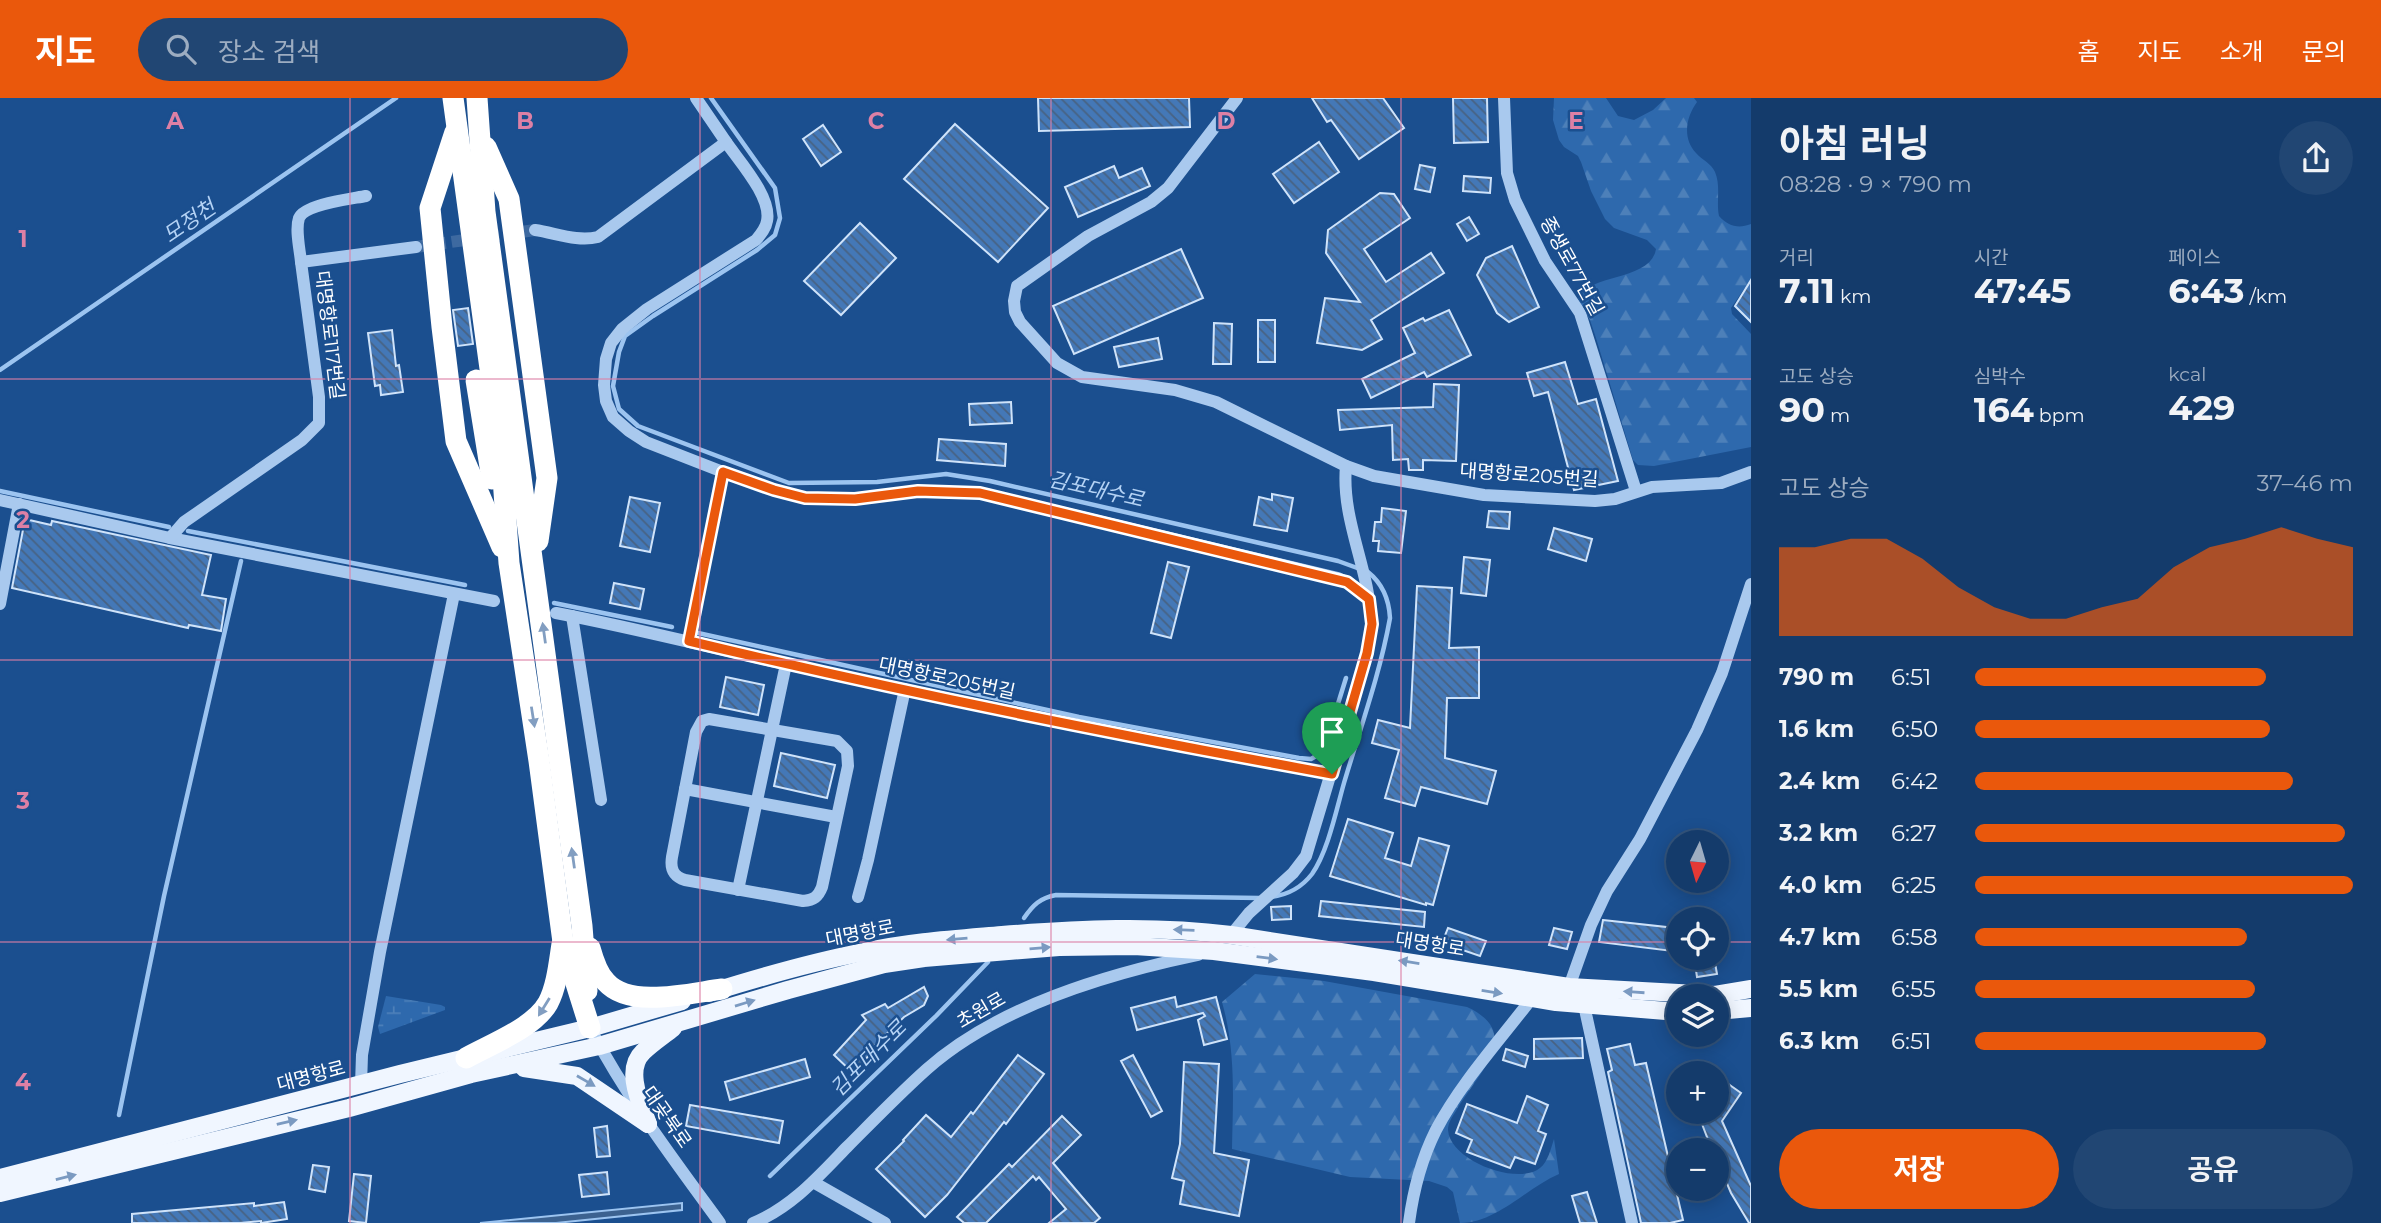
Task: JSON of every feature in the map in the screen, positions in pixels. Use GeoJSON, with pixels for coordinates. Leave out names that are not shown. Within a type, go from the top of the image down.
{"type":"FeatureCollection","features":[{"type":"Feature","properties":{"kind":"highway"},"geometry":{"type":"LineString","coordinates":[[477,98],[480,133],[509,199],[547,478],[534,564],[594,1037]]}},
{"type":"Feature","properties":{"kind":"highway"},"geometry":{"type":"LineString","coordinates":[[454,114],[500,449],[509,563],[563,942],[594,1037]]}},
{"type":"Feature","properties":{"kind":"highway"},"geometry":{"type":"LineString","coordinates":[[454,114],[430,208],[456,441],[509,563]]}},
{"type":"Feature","properties":{"kind":"highway"},"geometry":{"type":"LineString","coordinates":[[582,926],[595,963],[606,983],[630,996],[656,998],[722,989]]}},
{"type":"Feature","properties":{"kind":"highway"},"geometry":{"type":"LineString","coordinates":[[469,1066],[536,1018],[548,1002],[563,942]]}},
{"type":"Feature","properties":{"kind":"main road","name":"대명항로"},"geometry":{"type":"LineString","coordinates":[[594,1037],[722,989],[789,969],[866,951],[942,940],[1093,929],[1198,931],[1231,935],[1569,987],[1715,995],[1751,989]]}},
{"type":"Feature","properties":{"kind":"main road","name":"대명항로"},"geometry":{"type":"LineString","coordinates":[[0,1178],[361,1084],[469,1066],[594,1037],[680,1023],[884,964],[924,958],[1059,947],[1134,946],[1214,951],[1374,972],[1584,1005],[1666,1011]]}},
{"type":"Feature","properties":{"kind":"main road"},"geometry":{"type":"LineString","coordinates":[[1729,1010],[1751,1007]]}},
{"type":"Feature","properties":{"kind":"main road"},"geometry":{"type":"LineString","coordinates":[[648,1125],[635,1082],[635,1069],[640,1054],[680,1023]]}},
{"type":"Feature","properties":{"kind":"main road","name":"대명항로"},"geometry":{"type":"LineString","coordinates":[[0,1193],[349,1108],[469,1066]]}},
{"type":"Feature","properties":{"kind":"main road"},"geometry":{"type":"LineString","coordinates":[[469,1066],[527,1068],[577,1076],[648,1125]]}},
{"type":"Feature","properties":{"kind":"street"},"geometry":{"type":"LineString","coordinates":[[696,98],[757,187],[767,206],[768,219],[756,240],[647,309],[622,329],[611,343],[606,359],[606,401],[613,416],[628,431],[646,442],[723,472],[805,498],[855,499],[918,491],[955,491],[1006,498],[1338,578],[1369,599]]}},
{"type":"Feature","properties":{"kind":"street","name":"대명항로205번길"},"geometry":{"type":"LineString","coordinates":[[1237,98],[1168,188],[1150,202],[1088,236],[1017,286],[1014,293],[1015,312],[1028,333],[1057,363],[1082,377],[1175,390],[1216,402],[1346,466],[1374,476],[1484,495],[1595,501],[1615,499],[1652,487],[1721,483],[1751,472]]}},
{"type":"Feature","properties":{"kind":"street","name":"종생로77번길"},"geometry":{"type":"LineString","coordinates":[[1504,98],[1507,173],[1515,200],[1545,261],[1580,313],[1636,491]]}},
{"type":"Feature","properties":{"kind":"street"},"geometry":{"type":"LineString","coordinates":[[535,230],[577,239],[598,237],[726,142]]}},
{"type":"Feature","properties":{"kind":"street"},"geometry":{"type":"LineString","coordinates":[[301,262],[298,220],[304,212],[322,205],[366,196]]}},
{"type":"Feature","properties":{"kind":"street","name":"대명항로117번길"},"geometry":{"type":"LineString","coordinates":[[170,538],[184,522],[302,440],[318,422],[319,397],[301,262],[416,247]]}},
{"type":"Feature","properties":{"kind":"street"},"geometry":{"type":"LineString","coordinates":[[1231,935],[1271,891],[1293,873],[1306,856],[1367,653],[1372,624],[1369,599],[1346,503],[1346,466]]}},
{"type":"Feature","properties":{"kind":"street"},"geometry":{"type":"LineString","coordinates":[[689,641],[723,472]]}},
{"type":"Feature","properties":{"kind":"street"},"geometry":{"type":"LineString","coordinates":[[0,500],[170,538],[494,601]]}},
{"type":"Feature","properties":{"kind":"street"},"geometry":{"type":"LineString","coordinates":[[0,604],[19,504]]}},
{"type":"Feature","properties":{"kind":"street"},"geometry":{"type":"LineString","coordinates":[[1569,987],[1591,925],[1607,891],[1640,839],[1702,719],[1722,673],[1751,584]]}},
{"type":"Feature","properties":{"kind":"street"},"geometry":{"type":"LineString","coordinates":[[361,1084],[362,1055],[380,952],[454,594]]}},
{"type":"Feature","properties":{"kind":"street","name":"대명항로205번길"},"geometry":{"type":"LineString","coordinates":[[556,613],[1125,736],[1332,774]]}},
{"type":"Feature","properties":{"kind":"street"},"geometry":{"type":"LineString","coordinates":[[572,616],[601,800]]}},
{"type":"Feature","properties":{"kind":"street"},"geometry":{"type":"LineString","coordinates":[[738,890],[786,664]]}},
{"type":"Feature","properties":{"kind":"street"},"geometry":{"type":"LineString","coordinates":[[858,897],[905,689]]}},
{"type":"Feature","properties":{"kind":"street"},"geometry":{"type":"LineString","coordinates":[[717,719],[836,741],[847,751],[848,765],[818,895],[812,900],[803,901],[677,878],[673,872],[672,857],[685,789],[696,732],[702,721],[717,719]]}},
{"type":"Feature","properties":{"kind":"street"},"geometry":{"type":"LineString","coordinates":[[685,789],[836,817]]}},
{"type":"Feature","properties":{"kind":"street"},"geometry":{"type":"LineString","coordinates":[[1128,972],[1137,958],[1134,946]]}},
{"type":"Feature","properties":{"kind":"street","name":"초원로"},"geometry":{"type":"LineString","coordinates":[[753,1223],[783,1207],[813,1182],[927,1069],[950,1050],[1000,1020],[1030,1005],[1128,972],[1214,951]]}},
{"type":"Feature","properties":{"kind":"street"},"geometry":{"type":"LineString","coordinates":[[1409,1223],[1413,1197],[1435,1132],[1532,998]]}},
{"type":"Feature","properties":{"kind":"street"},"geometry":{"type":"LineString","coordinates":[[1584,1005],[1632,1223]]}},
{"type":"Feature","properties":{"kind":"street","name":"대곶북로"},"geometry":{"type":"LineString","coordinates":[[594,1037],[648,1125],[720,1223]]}},
{"type":"Feature","properties":{"kind":"street"},"geometry":{"type":"LineString","coordinates":[[813,1182],[884,1223]]}},
{"type":"Feature","properties":{"kind":"green space"},"geometry":{"type":"Polygon","coordinates":[[[1554,98],[1606,98],[1618,116],[1634,120],[1653,110],[1666,98],[1694,98],[1697,102],[1690,114],[1687,134],[1692,147],[1715,172],[1719,216],[1734,226],[1751,224],[1751,279],[1731,308],[1732,314],[1751,334],[1751,447],[1654,466],[1638,465],[1633,460],[1590,320],[1578,298],[1595,284],[1644,267],[1652,259],[1656,249],[1647,240],[1614,228],[1605,219],[1578,156],[1564,147],[1559,140],[1553,120],[1554,98]]]}},
{"type":"Feature","properties":{"kind":"green space"},"geometry":{"type":"Polygon","coordinates":[[[1255,974],[1324,981],[1467,1007],[1484,1018],[1493,1030],[1491,1056],[1450,1120],[1448,1130],[1452,1141],[1460,1152],[1472,1160],[1502,1172],[1517,1174],[1530,1173],[1540,1168],[1549,1155],[1554,1139],[1559,1174],[1499,1211],[1474,1221],[1460,1223],[1453,1192],[1429,1181],[1350,1177],[1232,1149],[1232,1057],[1222,1002],[1255,974]]]}},
{"type":"Feature","properties":{"kind":"green space"},"geometry":{"type":"Polygon","coordinates":[[[386,996],[441,1005],[445,1010],[380,1034],[378,1027],[386,996]]]}},
{"type":"Feature","properties":{"kind":"shaded area"},"geometry":{"type":"Polygon","coordinates":[[[682,1203],[682,1210],[556,1223],[480,1223],[682,1203]]]}},
{"type":"Feature","properties":{"kind":"building"},"geometry":{"type":"Polygon","coordinates":[[[1038,98],[1189,98],[1190,127],[1039,131],[1038,98]]]}},
{"type":"Feature","properties":{"kind":"building"},"geometry":{"type":"Polygon","coordinates":[[[1312,98],[1383,98],[1404,128],[1359,159],[1331,120],[1327,122],[1312,98]]]}},
{"type":"Feature","properties":{"kind":"building"},"geometry":{"type":"Polygon","coordinates":[[[1453,98],[1487,98],[1488,142],[1454,143],[1453,98]]]}},
{"type":"Feature","properties":{"kind":"building"},"geometry":{"type":"Polygon","coordinates":[[[955,124],[1048,208],[998,262],[904,179],[955,124]]]}},
{"type":"Feature","properties":{"kind":"building"},"geometry":{"type":"Polygon","coordinates":[[[823,125],[841,152],[821,166],[803,139],[823,125]]]}},
{"type":"Feature","properties":{"kind":"building"},"geometry":{"type":"Polygon","coordinates":[[[1319,142],[1339,172],[1294,203],[1273,174],[1319,142]]]}},
{"type":"Feature","properties":{"kind":"building"},"geometry":{"type":"Polygon","coordinates":[[[1420,165],[1435,168],[1430,192],[1415,189],[1420,165]]]}},
{"type":"Feature","properties":{"kind":"building"},"geometry":{"type":"Polygon","coordinates":[[[1114,166],[1119,178],[1142,168],[1150,186],[1078,217],[1065,187],[1114,166]]]}},
{"type":"Feature","properties":{"kind":"building"},"geometry":{"type":"Polygon","coordinates":[[[1464,176],[1491,178],[1490,193],[1463,191],[1464,176]]]}},
{"type":"Feature","properties":{"kind":"building"},"geometry":{"type":"Polygon","coordinates":[[[1380,193],[1394,194],[1410,218],[1364,249],[1386,282],[1431,253],[1444,273],[1371,320],[1382,339],[1362,350],[1317,343],[1325,298],[1360,302],[1326,253],[1328,230],[1380,193]]]}},
{"type":"Feature","properties":{"kind":"building"},"geometry":{"type":"Polygon","coordinates":[[[1469,217],[1479,234],[1467,241],[1457,224],[1469,217]]]}},
{"type":"Feature","properties":{"kind":"building"},"geometry":{"type":"Polygon","coordinates":[[[860,223],[896,258],[841,315],[804,281],[860,223]]]}},
{"type":"Feature","properties":{"kind":"building"},"geometry":{"type":"Polygon","coordinates":[[[1512,246],[1539,307],[1509,322],[1497,313],[1477,275],[1486,258],[1512,246]]]}},
{"type":"Feature","properties":{"kind":"building"},"geometry":{"type":"Polygon","coordinates":[[[1181,249],[1203,298],[1074,354],[1053,306],[1181,249]]]}},
{"type":"Feature","properties":{"kind":"building"},"geometry":{"type":"Polygon","coordinates":[[[1751,280],[1751,322],[1735,306],[1751,280]]]}},
{"type":"Feature","properties":{"kind":"building"},"geometry":{"type":"Polygon","coordinates":[[[468,308],[473,344],[458,346],[453,310],[468,308]]]}},
{"type":"Feature","properties":{"kind":"building"},"geometry":{"type":"Polygon","coordinates":[[[1449,310],[1471,355],[1427,377],[1424,372],[1371,398],[1362,379],[1415,353],[1403,328],[1449,310]]]}},
{"type":"Feature","properties":{"kind":"building"},"geometry":{"type":"Polygon","coordinates":[[[1258,320],[1275,320],[1275,362],[1258,362],[1258,320]]]}},
{"type":"Feature","properties":{"kind":"building"},"geometry":{"type":"Polygon","coordinates":[[[1214,323],[1232,324],[1231,364],[1213,364],[1214,323]]]}},
{"type":"Feature","properties":{"kind":"building"},"geometry":{"type":"Polygon","coordinates":[[[392,330],[396,366],[399,365],[403,392],[381,395],[380,385],[375,386],[368,333],[392,330]]]}},
{"type":"Feature","properties":{"kind":"building"},"geometry":{"type":"Polygon","coordinates":[[[1158,338],[1162,359],[1119,367],[1114,347],[1158,338]]]}},
{"type":"Feature","properties":{"kind":"building"},"geometry":{"type":"Polygon","coordinates":[[[1565,362],[1578,404],[1596,399],[1618,481],[1574,490],[1548,392],[1534,396],[1527,373],[1565,362]]]}},
{"type":"Feature","properties":{"kind":"building"},"geometry":{"type":"Polygon","coordinates":[[[1434,384],[1459,385],[1456,461],[1423,460],[1423,470],[1409,470],[1408,459],[1393,460],[1392,425],[1340,430],[1338,410],[1433,407],[1434,384]]]}},
{"type":"Feature","properties":{"kind":"building"},"geometry":{"type":"Polygon","coordinates":[[[1011,402],[1012,423],[970,425],[969,404],[1011,402]]]}},
{"type":"Feature","properties":{"kind":"building"},"geometry":{"type":"Polygon","coordinates":[[[939,439],[1006,444],[1005,466],[937,460],[939,439]]]}},
{"type":"Feature","properties":{"kind":"building"},"geometry":{"type":"Polygon","coordinates":[[[1272,494],[1293,498],[1287,531],[1254,525],[1259,497],[1272,500],[1272,494]]]}},
{"type":"Feature","properties":{"kind":"building"},"geometry":{"type":"Polygon","coordinates":[[[630,497],[660,503],[650,552],[620,546],[630,497]]]}},
{"type":"Feature","properties":{"kind":"building"},"geometry":{"type":"Polygon","coordinates":[[[1382,508],[1406,511],[1401,553],[1378,551],[1379,541],[1373,541],[1375,522],[1381,522],[1382,508]]]}},
{"type":"Feature","properties":{"kind":"building"},"geometry":{"type":"Polygon","coordinates":[[[1489,511],[1510,512],[1509,529],[1487,527],[1489,511]]]}},
{"type":"Feature","properties":{"kind":"building"},"geometry":{"type":"Polygon","coordinates":[[[25,519],[51,525],[52,521],[211,555],[202,595],[226,599],[221,631],[189,625],[188,628],[12,588],[25,519]]]}},
{"type":"Feature","properties":{"kind":"building"},"geometry":{"type":"Polygon","coordinates":[[[1554,528],[1592,539],[1586,561],[1548,549],[1554,528]]]}},
{"type":"Feature","properties":{"kind":"building"},"geometry":{"type":"Polygon","coordinates":[[[1464,557],[1490,560],[1486,596],[1461,593],[1464,557]]]}},
{"type":"Feature","properties":{"kind":"building"},"geometry":{"type":"Polygon","coordinates":[[[1168,562],[1189,567],[1171,638],[1151,633],[1168,562]]]}},
{"type":"Feature","properties":{"kind":"building"},"geometry":{"type":"Polygon","coordinates":[[[614,583],[644,589],[640,609],[610,603],[614,583]]]}},
{"type":"Feature","properties":{"kind":"building"},"geometry":{"type":"Polygon","coordinates":[[[1417,586],[1452,588],[1449,648],[1479,647],[1479,698],[1447,698],[1445,758],[1496,771],[1487,804],[1421,787],[1415,806],[1385,798],[1399,750],[1372,743],[1378,720],[1410,728],[1417,586]]]}},
{"type":"Feature","properties":{"kind":"building"},"geometry":{"type":"Polygon","coordinates":[[[726,677],[764,685],[758,715],[720,707],[726,677]]]}},
{"type":"Feature","properties":{"kind":"building"},"geometry":{"type":"Polygon","coordinates":[[[781,753],[835,765],[827,798],[774,786],[781,753]]]}},
{"type":"Feature","properties":{"kind":"building"},"geometry":{"type":"Polygon","coordinates":[[[1348,819],[1393,833],[1385,858],[1411,866],[1419,838],[1449,846],[1433,905],[1330,876],[1348,819]]]}},
{"type":"Feature","properties":{"kind":"building"},"geometry":{"type":"Polygon","coordinates":[[[1321,901],[1425,912],[1424,927],[1319,916],[1321,901]]]}},
{"type":"Feature","properties":{"kind":"building"},"geometry":{"type":"Polygon","coordinates":[[[1291,906],[1291,919],[1272,920],[1271,907],[1291,906]]]}},
{"type":"Feature","properties":{"kind":"building"},"geometry":{"type":"Polygon","coordinates":[[[1603,920],[1666,927],[1666,950],[1599,942],[1603,920]]]}},
{"type":"Feature","properties":{"kind":"building"},"geometry":{"type":"Polygon","coordinates":[[[1448,928],[1486,941],[1480,956],[1442,943],[1448,928]]]}},
{"type":"Feature","properties":{"kind":"building"},"geometry":{"type":"Polygon","coordinates":[[[1554,928],[1572,932],[1567,949],[1549,945],[1554,928]]]}},
{"type":"Feature","properties":{"kind":"building"},"geometry":{"type":"Polygon","coordinates":[[[1696,970],[1716,970],[1717,974],[1697,977],[1696,970]]]}},
{"type":"Feature","properties":{"kind":"building"},"geometry":{"type":"Polygon","coordinates":[[[924,987],[928,996],[924,1005],[904,1017],[871,1049],[873,1051],[853,1073],[834,1055],[866,1020],[862,1015],[885,1004],[888,1008],[924,987]]]}},
{"type":"Feature","properties":{"kind":"building"},"geometry":{"type":"Polygon","coordinates":[[[1175,997],[1177,1007],[1216,997],[1227,1039],[1204,1045],[1198,1020],[1205,1016],[1203,1013],[1137,1030],[1131,1008],[1175,997]]]}},
{"type":"Feature","properties":{"kind":"building"},"geometry":{"type":"Polygon","coordinates":[[[1582,1038],[1583,1058],[1534,1059],[1534,1039],[1582,1038]]]}},
{"type":"Feature","properties":{"kind":"building"},"geometry":{"type":"Polygon","coordinates":[[[1630,1044],[1635,1065],[1646,1063],[1666,1148],[1666,1201],[1679,1201],[1683,1220],[1641,1223],[1608,1072],[1612,1070],[1607,1049],[1630,1044]]]}},
{"type":"Feature","properties":{"kind":"building"},"geometry":{"type":"Polygon","coordinates":[[[1506,1049],[1528,1056],[1525,1067],[1503,1060],[1506,1049]]]}},
{"type":"Feature","properties":{"kind":"building"},"geometry":{"type":"Polygon","coordinates":[[[1018,1055],[1044,1074],[947,1195],[925,1217],[876,1169],[926,1115],[951,1137],[971,1112],[973,1114],[1018,1055]]]}},
{"type":"Feature","properties":{"kind":"building"},"geometry":{"type":"Polygon","coordinates":[[[1133,1055],[1162,1111],[1151,1117],[1121,1061],[1133,1055]]]}},
{"type":"Feature","properties":{"kind":"building"},"geometry":{"type":"Polygon","coordinates":[[[805,1059],[810,1077],[730,1100],[725,1082],[805,1059]]]}},
{"type":"Feature","properties":{"kind":"building"},"geometry":{"type":"Polygon","coordinates":[[[1184,1062],[1219,1064],[1214,1153],[1249,1160],[1239,1216],[1180,1204],[1184,1181],[1172,1178],[1180,1144],[1184,1062]]]}},
{"type":"Feature","properties":{"kind":"building"},"geometry":{"type":"Polygon","coordinates":[[[1729,1084],[1741,1093],[1729,1111],[1729,1084]]]}},
{"type":"Feature","properties":{"kind":"building"},"geometry":{"type":"Polygon","coordinates":[[[1527,1096],[1548,1105],[1538,1131],[1546,1134],[1535,1164],[1515,1157],[1510,1168],[1467,1152],[1472,1140],[1456,1133],[1467,1104],[1517,1123],[1527,1096]]]}},
{"type":"Feature","properties":{"kind":"building"},"geometry":{"type":"Polygon","coordinates":[[[690,1105],[783,1121],[779,1143],[686,1126],[690,1105]]]}},
{"type":"Feature","properties":{"kind":"building"},"geometry":{"type":"Polygon","coordinates":[[[1062,1116],[1081,1135],[1053,1163],[1100,1218],[1094,1223],[1049,1223],[1066,1209],[1039,1177],[1036,1180],[1033,1176],[986,1223],[964,1223],[957,1217],[1009,1164],[1012,1167],[1062,1116]]]}},
{"type":"Feature","properties":{"kind":"building"},"geometry":{"type":"Polygon","coordinates":[[[1702,1124],[1723,1124],[1751,1186],[1751,1223],[1729,1188],[1729,1138],[1707,1138],[1702,1124]]]}},
{"type":"Feature","properties":{"kind":"building"},"geometry":{"type":"Polygon","coordinates":[[[607,1126],[610,1156],[597,1157],[594,1128],[607,1126]]]}},
{"type":"Feature","properties":{"kind":"building"},"geometry":{"type":"Polygon","coordinates":[[[313,1165],[329,1167],[325,1192],[309,1189],[313,1165]]]}},
{"type":"Feature","properties":{"kind":"building"},"geometry":{"type":"Polygon","coordinates":[[[607,1172],[609,1194],[582,1197],[579,1175],[607,1172]]]}},
{"type":"Feature","properties":{"kind":"building"},"geometry":{"type":"Polygon","coordinates":[[[354,1174],[371,1176],[366,1223],[349,1221],[354,1174]]]}},
{"type":"Feature","properties":{"kind":"building"},"geometry":{"type":"Polygon","coordinates":[[[1587,1192],[1597,1223],[1580,1223],[1572,1196],[1587,1192]]]}},
{"type":"Feature","properties":{"kind":"building"},"geometry":{"type":"Polygon","coordinates":[[[284,1202],[287,1219],[261,1223],[132,1223],[132,1214],[284,1202]]]}},
{"type":"Feature","properties":{"kind":"waterway","name":"모정천"},"geometry":{"type":"LineString","coordinates":[[0,370],[396,98]]}},
{"type":"Feature","properties":{"kind":"waterway","name":"김포대수로"},"geometry":{"type":"LineString","coordinates":[[711,98],[775,188],[780,218],[775,235],[757,250],[625,336],[619,352],[613,386],[619,409],[638,426],[789,483],[877,482],[946,474],[990,481],[1338,561],[1360,569]]}},
{"type":"Feature","properties":{"kind":"waterway"},"geometry":{"type":"LineString","coordinates":[[0,491],[169,527]]}},
{"type":"Feature","properties":{"kind":"waterway"},"geometry":{"type":"LineString","coordinates":[[188,531],[465,585]]}},
{"type":"Feature","properties":{"kind":"waterway"},"geometry":{"type":"LineString","coordinates":[[119,1115],[164,896],[241,561]]}},
{"type":"Feature","properties":{"kind":"waterway","name":"김포대수로"},"geometry":{"type":"LineString","coordinates":[[1271,897],[1294,890],[1308,879],[1318,865],[1331,830],[1375,681],[1390,618],[1384,592],[1368,572]]}},
{"type":"Feature","properties":{"kind":"waterway"},"geometry":{"type":"LineString","coordinates":[[554,603],[672,627]]}},
{"type":"Feature","properties":{"kind":"waterway"},"geometry":{"type":"LineString","coordinates":[[698,633],[1079,717],[1311,759],[1323,752],[1346,678]]}},
{"type":"Feature","properties":{"kind":"waterway","name":"김포대수로"},"geometry":{"type":"LineString","coordinates":[[1024,918],[1037,903],[1056,895],[1259,898]]}},
{"type":"Feature","properties":{"kind":"waterway","name":"김포대수로"},"geometry":{"type":"LineString","coordinates":[[770,1176],[936,1016],[988,962]]}},
{"type":"Feature","properties":{"kind":"tunnel"},"geometry":{"type":"LineString","coordinates":[[416,247],[535,230]]}},
{"type":"Feature","properties":{"kind":"route"},"geometry":{"type":"LineString","coordinates":[[723,472],[805,498],[855,499],[918,491],[980,493],[1347,582],[1369,599],[1372,624],[1367,653],[1332,774],[1101,731],[689,641],[723,472]]}}]}
